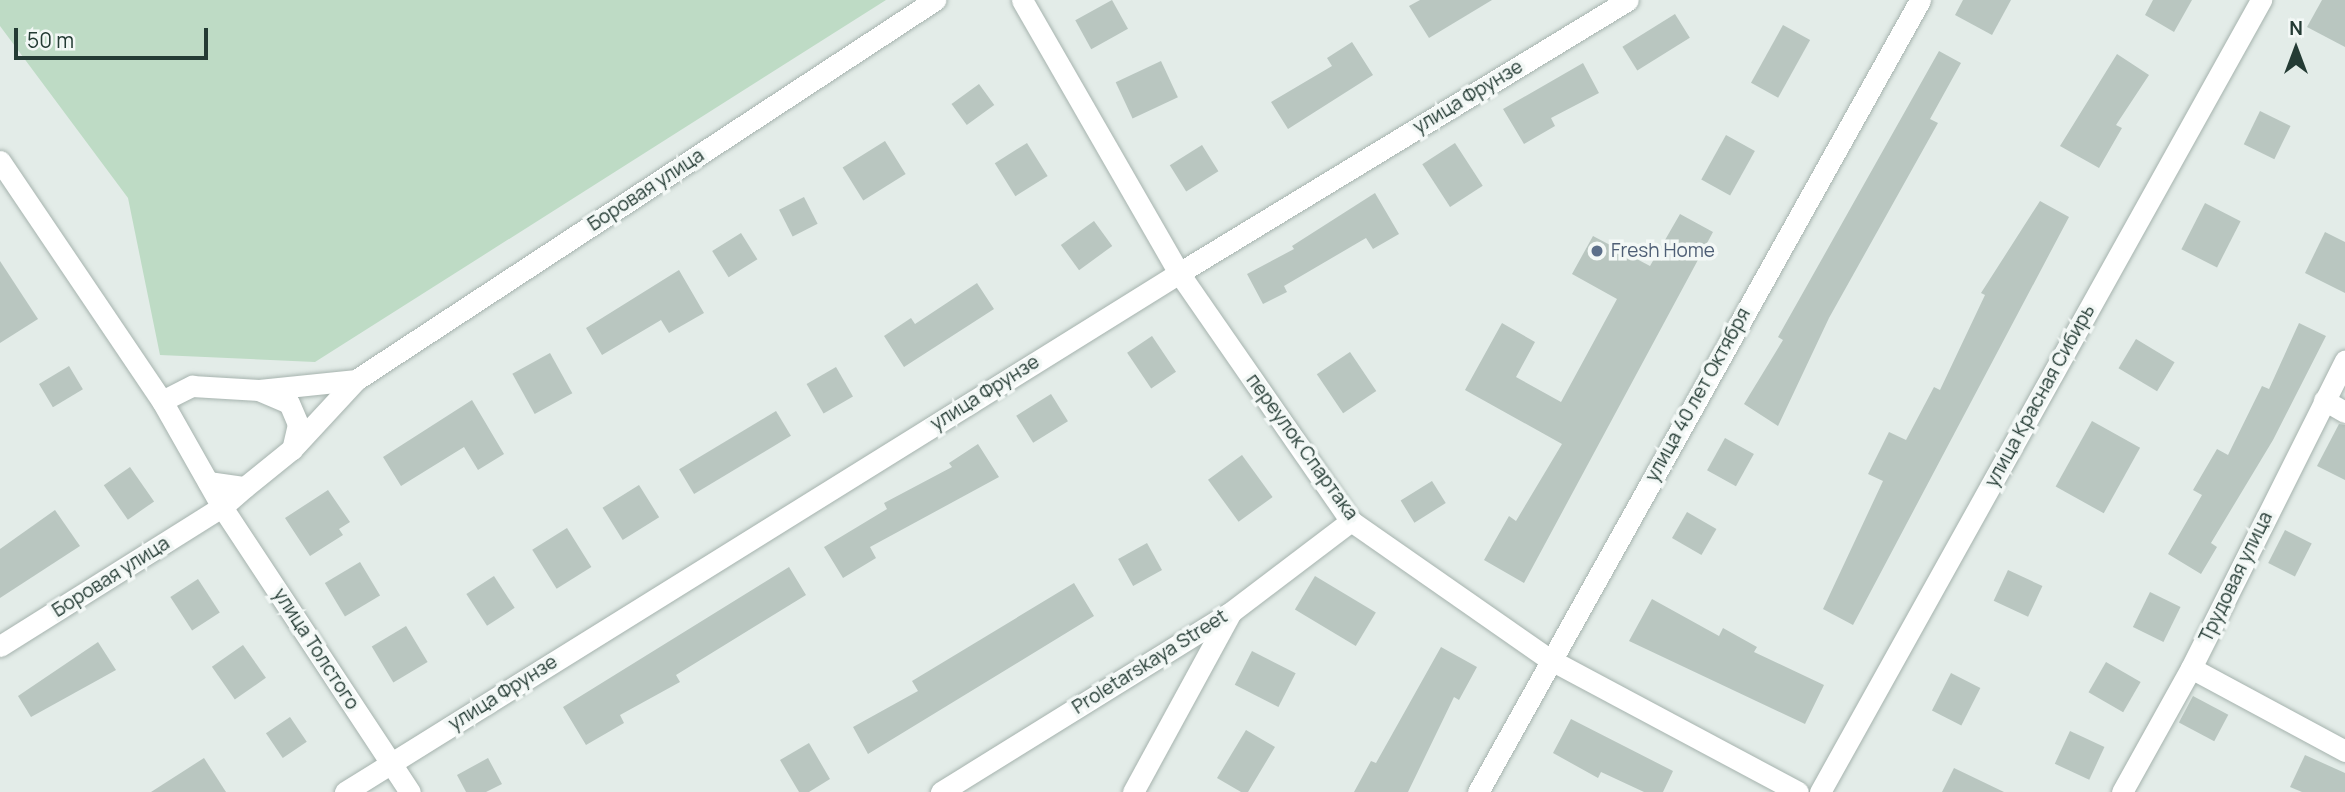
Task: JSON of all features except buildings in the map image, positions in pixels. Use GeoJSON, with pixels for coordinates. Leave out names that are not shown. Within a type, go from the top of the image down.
{"type":"FeatureCollection","features":[{"type":"Feature","properties":{"kind":"street","name":"Боровая улица"},"geometry":{"type":"LineString","coordinates":[[0,646],[222,507],[292,449],[356,380],[935,0]]}},
{"type":"Feature","properties":{"kind":"street","name":"переулок Спартака"},"geometry":{"type":"LineString","coordinates":[[1023,0],[1179,273],[1351,521],[1549,659],[1798,792]]}},
{"type":"Feature","properties":{"kind":"street","name":"улица Фрунзе"},"geometry":{"type":"LineString","coordinates":[[345,792],[1179,273],[1628,0]]}},
{"type":"Feature","properties":{"kind":"street","name":"улица 40 лет Октября"},"geometry":{"type":"LineString","coordinates":[[1478,792],[1549,659],[1920,0]]}},
{"type":"Feature","properties":{"kind":"street","name":"улица Красная Сибирь"},"geometry":{"type":"LineString","coordinates":[[1820,792],[2261,0]]}},
{"type":"Feature","properties":{"kind":"street","name":"улица Толстого"},"geometry":{"type":"LineString","coordinates":[[0,161],[162,401],[222,507],[410,792]]}},
{"type":"Feature","properties":{"kind":"street","name":"Трудовая улица"},"geometry":{"type":"LineString","coordinates":[[2122,792],[2191,668],[2345,360]]}},
{"type":"Feature","properties":{"kind":"street"},"geometry":{"type":"LineString","coordinates":[[162,401],[192,386],[259,390],[356,380]]}},
{"type":"Feature","properties":{"kind":"street"},"geometry":{"type":"LineString","coordinates":[[259,390],[289,403],[298,424],[292,449]]}},
{"type":"Feature","properties":{"kind":"street"},"geometry":{"type":"LineString","coordinates":[[2324,400],[2345,412]]}},
{"type":"Feature","properties":{"kind":"street"},"geometry":{"type":"LineString","coordinates":[[208,482],[245,487]]}},
{"type":"Feature","properties":{"kind":"street","name":"Proletarskaya Street"},"geometry":{"type":"LineString","coordinates":[[941,792],[1231,612],[1351,521]]}},
{"type":"Feature","properties":{"kind":"street"},"geometry":{"type":"LineString","coordinates":[[1133,792],[1231,612]]}},
{"type":"Feature","properties":{"kind":"street"},"geometry":{"type":"LineString","coordinates":[[2191,668],[2345,751]]}},
{"type":"Feature","properties":{"kind":"green space"},"geometry":{"type":"Polygon","coordinates":[[[0,0],[886,0],[315,362],[160,355],[128,198],[0,26],[0,0]]]}},
{"type":"Feature","properties":{"kind":"place","name":"Fresh Home"},"geometry":{"type":"Point","coordinates":[1597,251]}}]}
